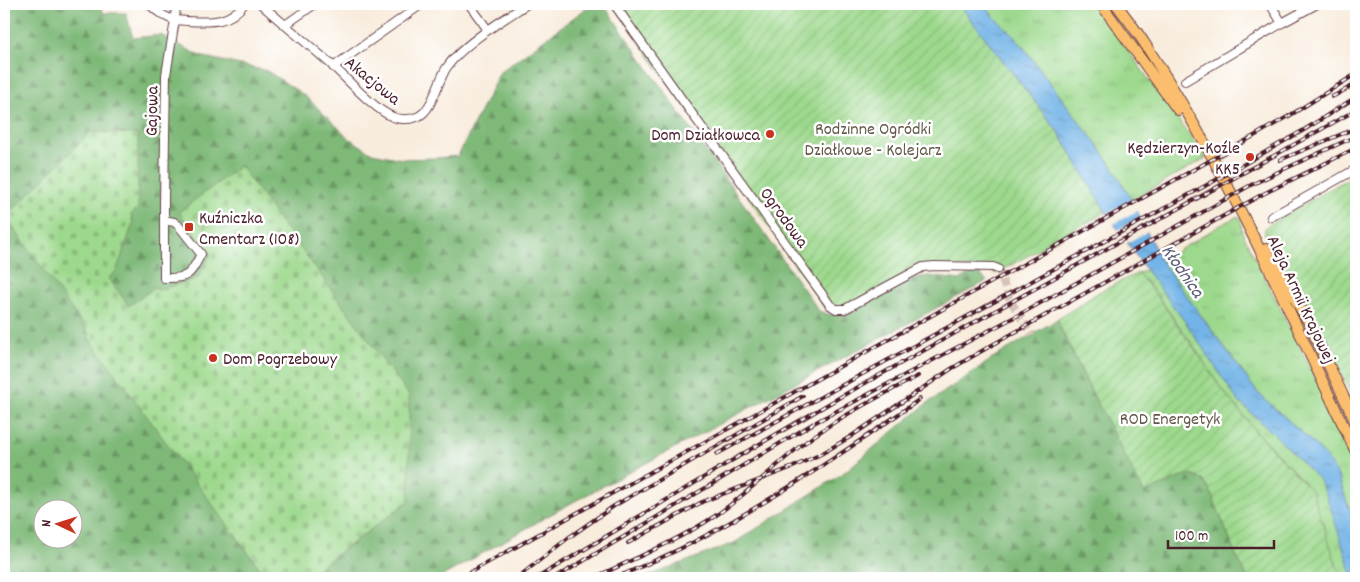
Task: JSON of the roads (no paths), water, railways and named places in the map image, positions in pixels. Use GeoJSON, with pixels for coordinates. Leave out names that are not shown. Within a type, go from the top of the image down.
{"type":"FeatureCollection","features":[{"type":"Feature","properties":{"kind":"main road","name":"Aleja Armii Krajowej"},"geometry":{"type":"LineString","coordinates":[[1101,4],[1211,156]]}},
{"type":"Feature","properties":{"kind":"main road","name":"Aleja Armii Krajowej"},"geometry":{"type":"LineString","coordinates":[[1116,4],[1150,50],[1244,215],[1304,313],[1356,423]]}},
{"type":"Feature","properties":{"kind":"main road","name":"Aleja Armii Krajowej"},"geometry":{"type":"LineString","coordinates":[[1244,215],[1356,452]]}},
{"type":"Feature","properties":{"kind":"street"},"geometry":{"type":"LineString","coordinates":[[149,4],[156,11],[175,20],[210,22],[220,20],[240,10],[244,4]]}},
{"type":"Feature","properties":{"kind":"street","name":"Gajowa"},"geometry":{"type":"LineString","coordinates":[[164,220],[178,225],[201,254],[191,272],[178,278],[164,278],[164,220],[166,75],[176,4]]}},
{"type":"Feature","properties":{"kind":"street","name":"Akacjowa"},"geometry":{"type":"LineString","coordinates":[[261,4],[333,66],[379,109],[393,118],[408,119],[420,116],[428,108],[447,68],[458,54],[488,30],[527,4]]}},
{"type":"Feature","properties":{"kind":"street"},"geometry":{"type":"LineString","coordinates":[[285,25],[315,4]]}},
{"type":"Feature","properties":{"kind":"street"},"geometry":{"type":"LineString","coordinates":[[333,66],[422,4]]}},
{"type":"Feature","properties":{"kind":"street"},"geometry":{"type":"LineString","coordinates":[[469,4],[488,30]]}},
{"type":"Feature","properties":{"kind":"street","name":"Ogrodowa"},"geometry":{"type":"LineString","coordinates":[[614,4],[830,305],[836,309],[845,309],[923,268],[934,266],[995,268]]}},
{"type":"Feature","properties":{"kind":"street"},"geometry":{"type":"LineString","coordinates":[[1270,4],[1282,23]]}},
{"type":"Feature","properties":{"kind":"street"},"geometry":{"type":"LineString","coordinates":[[1185,81],[1317,4]]}},
{"type":"Feature","properties":{"kind":"street"},"geometry":{"type":"LineString","coordinates":[[1271,217],[1356,169]]}},
{"type":"Feature","properties":{"kind":"water"},"geometry":{"type":"Polygon","coordinates":[[[961,4],[984,4],[1023,47],[1107,158],[1132,200],[1161,261],[1257,392],[1326,457],[1337,474],[1356,527],[1356,578],[1353,578],[1326,494],[1319,480],[1270,430],[1238,401],[1186,323],[1106,212],[1059,133],[961,4]]]}},
{"type":"Feature","properties":{"kind":"tunnel"},"geometry":{"type":"LineString","coordinates":[[998,269],[1009,298],[1032,336]]}},
{"type":"Feature","properties":{"kind":"railway"},"geometry":{"type":"LineString","coordinates":[[460,578],[1254,136],[1356,74]]}},
{"type":"Feature","properties":{"kind":"railway"},"geometry":{"type":"LineString","coordinates":[[1332,97],[1356,84]]}},
{"type":"Feature","properties":{"kind":"railway"},"geometry":{"type":"LineString","coordinates":[[717,454],[1225,175],[1304,130],[1356,97]]}},
{"type":"Feature","properties":{"kind":"railway"},"geometry":{"type":"LineString","coordinates":[[537,578],[842,396],[1356,110]]}},
{"type":"Feature","properties":{"kind":"railway"},"geometry":{"type":"LineString","coordinates":[[1280,160],[1356,128]]}},
{"type":"Feature","properties":{"kind":"railway"},"geometry":{"type":"LineString","coordinates":[[555,578],[814,423],[1026,311],[1251,185],[1356,136]]}},
{"type":"Feature","properties":{"kind":"railway"},"geometry":{"type":"LineString","coordinates":[[628,543],[702,502],[793,467],[821,454],[850,437],[951,369],[992,345],[1263,194],[1356,148]]}},
{"type":"Feature","properties":{"kind":"railway"},"geometry":{"type":"LineString","coordinates":[[593,578],[701,525],[738,499],[816,434],[918,376]]}},
{"type":"Feature","properties":{"kind":"railway"},"geometry":{"type":"LineString","coordinates":[[517,578],[568,538],[614,506],[803,396]]}},
{"type":"Feature","properties":{"kind":"railway"},"geometry":{"type":"LineString","coordinates":[[615,578],[683,547],[761,505],[920,399]]}},
{"type":"Feature","properties":{"kind":"place","name":"Dom Działkowca"},"geometry":{"type":"Point","coordinates":[770,134]}},
{"type":"Feature","properties":{"kind":"place","name":"Kędzierzyn-Koźle KK5"},"geometry":{"type":"Point","coordinates":[1250,157]}},
{"type":"Feature","properties":{"kind":"place","name":"Kuźniczka Cmentarz (108)"},"geometry":{"type":"Point","coordinates":[189,227]}},
{"type":"Feature","properties":{"kind":"place","name":"Dom Pogrzebowy"},"geometry":{"type":"Point","coordinates":[213,358]}},
{"type":"Feature","properties":{"kind":"park label","name":"Rodzinne Ogródki Działkowe - Kolejarz"},"geometry":{"type":"Point","coordinates":[873,138]}},
{"type":"Feature","properties":{"kind":"park label","name":"ROD Energetyk"},"geometry":{"type":"Point","coordinates":[1170,418]}},
{"type":"Feature","properties":{"kind":"water label","name":"Kłodnica"},"geometry":{"type":"Point","coordinates":[1184,270]}}]}
